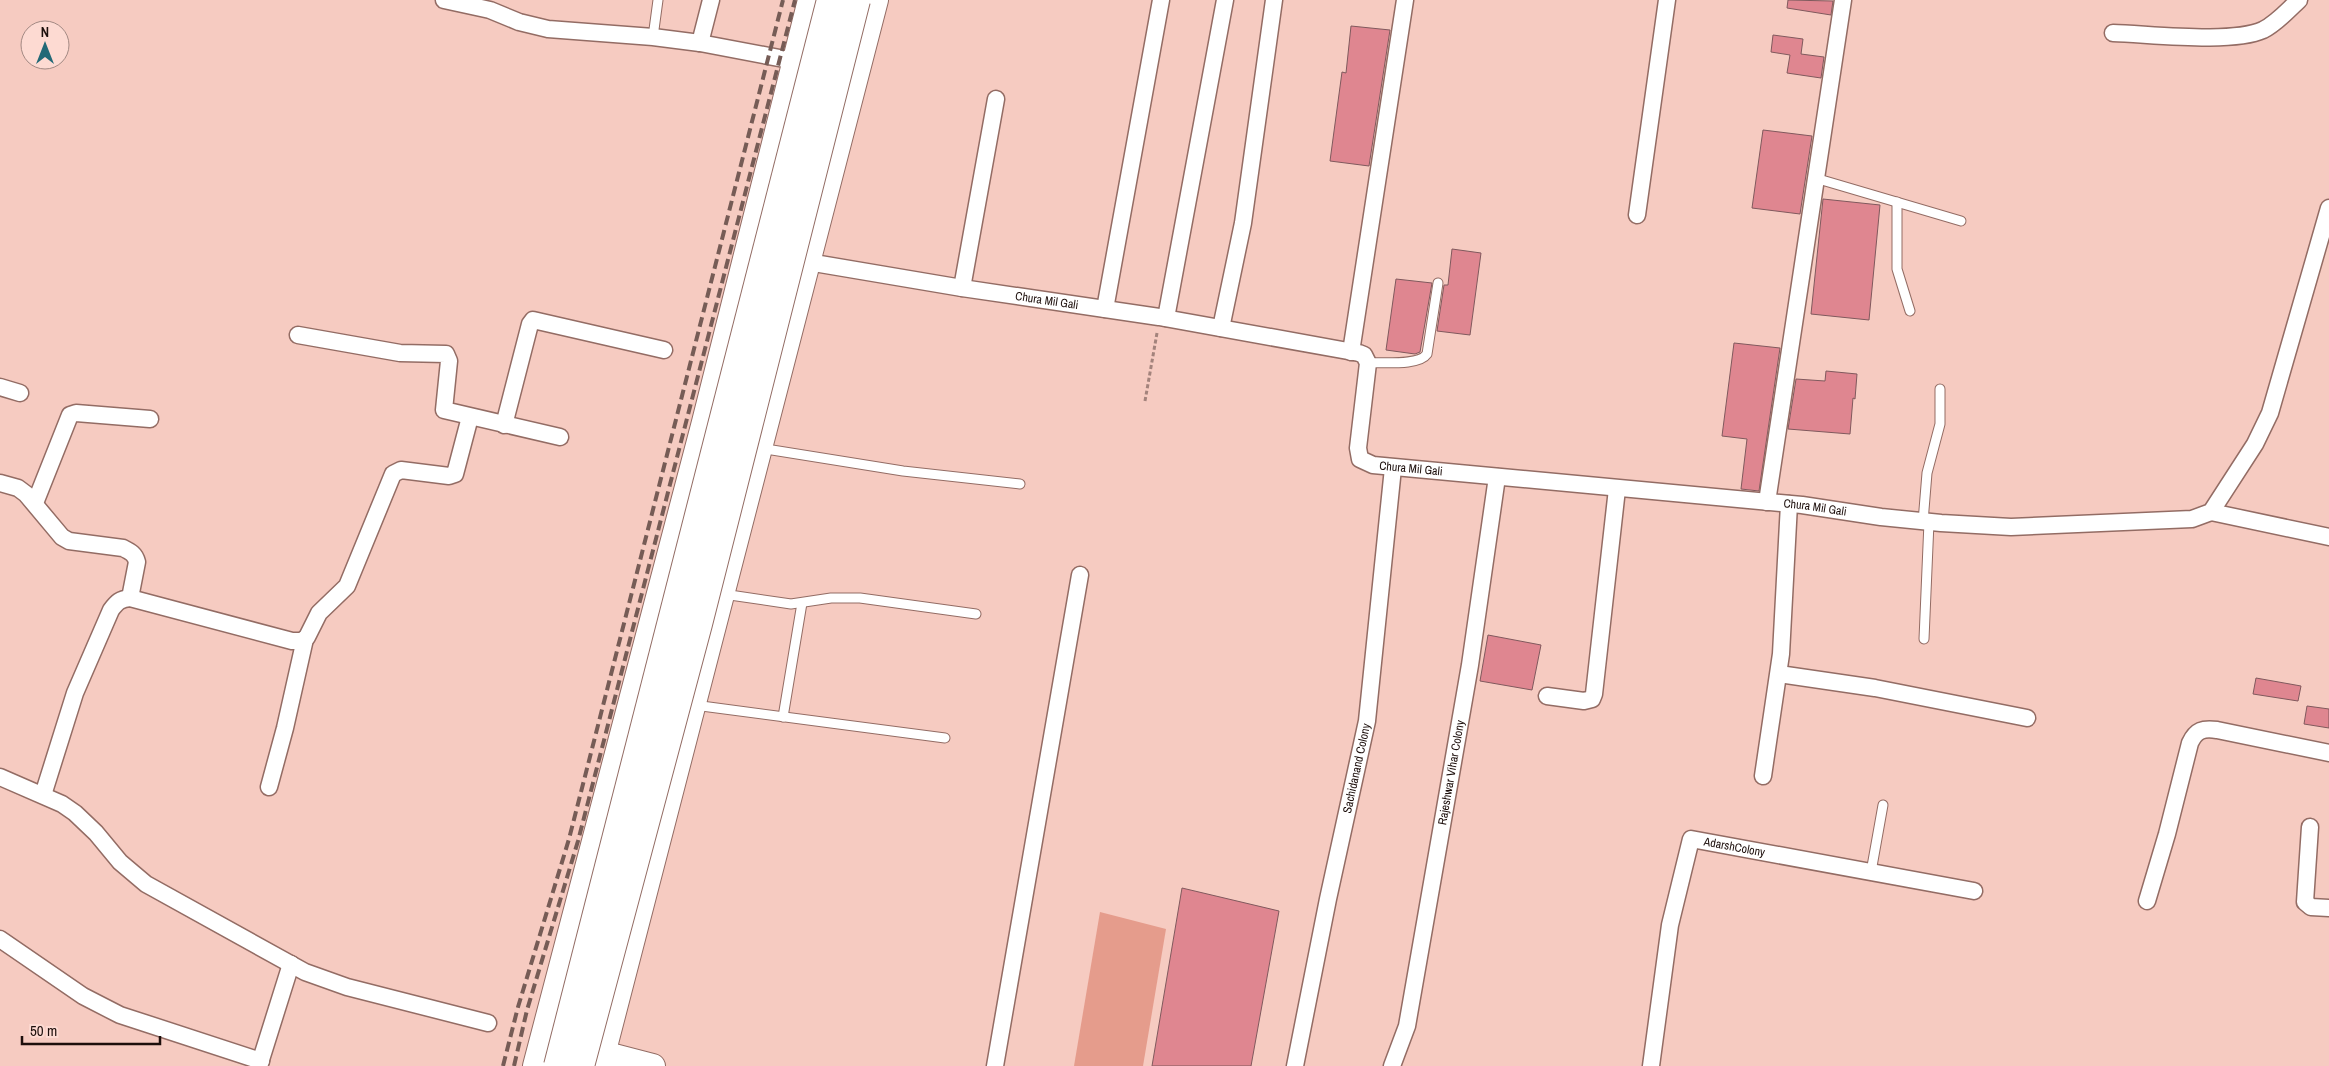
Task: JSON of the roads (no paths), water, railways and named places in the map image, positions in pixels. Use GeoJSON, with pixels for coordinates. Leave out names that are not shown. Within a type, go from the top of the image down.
{"type":"FeatureCollection","features":[{"type":"Feature","properties":{"kind":"highway"},"geometry":{"type":"LineString","coordinates":[[558,1066],[831,0]]}},
{"type":"Feature","properties":{"kind":"highway"},"geometry":{"type":"LineString","coordinates":[[580,1066],[698,624],[856,0]]}},
{"type":"Feature","properties":{"kind":"street"},"geometry":{"type":"LineString","coordinates":[[444,0],[490,10],[519,22],[548,29],[653,37],[700,43],[795,61]]}},
{"type":"Feature","properties":{"kind":"street"},"geometry":{"type":"LineString","coordinates":[[700,43],[711,0]]}},
{"type":"Feature","properties":{"kind":"street"},"geometry":{"type":"LineString","coordinates":[[536,1066],[734,302],[810,0]]}},
{"type":"Feature","properties":{"kind":"street"},"geometry":{"type":"LineString","coordinates":[[653,1066],[601,1060],[876,0]]}},
{"type":"Feature","properties":{"kind":"street"},"geometry":{"type":"LineString","coordinates":[[1105,309],[1161,0]]}},
{"type":"Feature","properties":{"kind":"street"},"geometry":{"type":"LineString","coordinates":[[1163,317],[1225,0]]}},
{"type":"Feature","properties":{"kind":"street"},"geometry":{"type":"LineString","coordinates":[[1221,328],[1242,224],[1274,0]]}},
{"type":"Feature","properties":{"kind":"street"},"geometry":{"type":"LineString","coordinates":[[1351,352],[1405,0]]}},
{"type":"Feature","properties":{"kind":"street"},"geometry":{"type":"LineString","coordinates":[[1637,215],[1667,0]]}},
{"type":"Feature","properties":{"kind":"street"},"geometry":{"type":"LineString","coordinates":[[1767,502],[1843,0]]}},
{"type":"Feature","properties":{"kind":"street"},"geometry":{"type":"LineString","coordinates":[[2113,33],[2217,36],[2252,34],[2265,29],[2279,19],[2299,0]]}},
{"type":"Feature","properties":{"kind":"street"},"geometry":{"type":"LineString","coordinates":[[962,288],[996,99]]}},
{"type":"Feature","properties":{"kind":"street"},"geometry":{"type":"LineString","coordinates":[[2329,208],[2270,413],[2255,444],[2211,512],[2329,537]]}},
{"type":"Feature","properties":{"kind":"street","name":"Chura Mil Gali"},"geometry":{"type":"LineString","coordinates":[[808,262],[962,288],[1163,317],[1364,355],[1368,363],[1358,454],[1365,462],[1393,468],[1789,504],[1926,522],[2011,527],[2192,519],[2211,512]]}},
{"type":"Feature","properties":{"kind":"street"},"geometry":{"type":"LineString","coordinates":[[734,302],[793,319]]}},
{"type":"Feature","properties":{"kind":"street"},"geometry":{"type":"LineString","coordinates":[[504,424],[530,324],[533,320],[664,350]]}},
{"type":"Feature","properties":{"kind":"street"},"geometry":{"type":"LineString","coordinates":[[298,335],[400,354],[446,354],[449,361],[443,409],[560,437]]}},
{"type":"Feature","properties":{"kind":"street"},"geometry":{"type":"LineString","coordinates":[[0,387],[20,393]]}},
{"type":"Feature","properties":{"kind":"street"},"geometry":{"type":"LineString","coordinates":[[35,503],[70,415],[76,413],[150,419]]}},
{"type":"Feature","properties":{"kind":"street"},"geometry":{"type":"LineString","coordinates":[[269,786],[305,639],[319,614],[347,586],[393,474],[401,470],[449,476],[455,474],[470,417]]}},
{"type":"Feature","properties":{"kind":"street","name":"Sachidanand Colony"},"geometry":{"type":"LineString","coordinates":[[1295,1066],[1328,899],[1367,721],[1393,468]]}},
{"type":"Feature","properties":{"kind":"street","name":"Rajeshwar Vihar Colony"},"geometry":{"type":"LineString","coordinates":[[1392,1066],[1407,1026],[1470,665],[1497,477]]}},
{"type":"Feature","properties":{"kind":"street"},"geometry":{"type":"LineString","coordinates":[[0,484],[18,488],[35,503],[62,537],[69,541],[123,548],[135,556],[137,569],[130,598]]}},
{"type":"Feature","properties":{"kind":"street"},"geometry":{"type":"LineString","coordinates":[[1547,696],[1584,701],[1592,699],[1594,694],[1617,489]]}},
{"type":"Feature","properties":{"kind":"street"},"geometry":{"type":"LineString","coordinates":[[1763,776],[1779,674],[1789,504]]}},
{"type":"Feature","properties":{"kind":"street"},"geometry":{"type":"LineString","coordinates":[[995,1066],[1080,575]]}},
{"type":"Feature","properties":{"kind":"street"},"geometry":{"type":"LineString","coordinates":[[43,795],[75,692],[111,610],[122,598],[130,598],[292,641],[305,639]]}},
{"type":"Feature","properties":{"kind":"street"},"geometry":{"type":"LineString","coordinates":[[1779,674],[1875,688],[2027,718]]}},
{"type":"Feature","properties":{"kind":"street"},"geometry":{"type":"LineString","coordinates":[[2147,901],[2194,734],[2199,730],[2217,730],[2329,753]]}},
{"type":"Feature","properties":{"kind":"street"},"geometry":{"type":"LineString","coordinates":[[0,777],[62,804],[75,813],[96,833],[120,862],[146,884],[291,964],[347,987],[488,1023]]}},
{"type":"Feature","properties":{"kind":"street"},"geometry":{"type":"LineString","coordinates":[[2310,826],[2305,902],[2310,907],[2329,908]]}},
{"type":"Feature","properties":{"kind":"street","name":"AdarshColony"},"geometry":{"type":"LineString","coordinates":[[1651,1066],[1670,925],[1691,839],[1974,891]]}},
{"type":"Feature","properties":{"kind":"street"},"geometry":{"type":"LineString","coordinates":[[0,939],[83,996],[120,1015],[260,1063],[291,964]]}},
{"type":"Feature","properties":{"kind":"lane"},"geometry":{"type":"LineString","coordinates":[[653,37],[658,0]]}},
{"type":"Feature","properties":{"kind":"lane"},"geometry":{"type":"LineString","coordinates":[[1815,178],[1961,221]]}},
{"type":"Feature","properties":{"kind":"lane"},"geometry":{"type":"LineString","coordinates":[[1897,202],[1897,269],[1910,311]]}},
{"type":"Feature","properties":{"kind":"lane"},"geometry":{"type":"LineString","coordinates":[[1368,363],[1416,361],[1425,358],[1438,283]]}},
{"type":"Feature","properties":{"kind":"lane"},"geometry":{"type":"LineString","coordinates":[[1924,638],[1927,473],[1940,424],[1940,390]]}},
{"type":"Feature","properties":{"kind":"lane"},"geometry":{"type":"LineString","coordinates":[[760,448],[903,471],[1020,484]]}},
{"type":"Feature","properties":{"kind":"lane"},"geometry":{"type":"LineString","coordinates":[[723,594],[776,603],[802,603],[831,598],[853,597],[976,614]]}},
{"type":"Feature","properties":{"kind":"lane"},"geometry":{"type":"LineString","coordinates":[[783,717],[802,603]]}},
{"type":"Feature","properties":{"kind":"lane"},"geometry":{"type":"LineString","coordinates":[[694,705],[945,738]]}},
{"type":"Feature","properties":{"kind":"lane"},"geometry":{"type":"LineString","coordinates":[[1872,872],[1883,804]]}},
{"type":"Feature","properties":{"kind":"railway"},"geometry":{"type":"LineString","coordinates":[[503,1066],[518,1007],[569,839],[783,0]]}},
{"type":"Feature","properties":{"kind":"railway"},"geometry":{"type":"LineString","coordinates":[[514,1066],[527,1010],[578,841],[795,0]]}}]}
